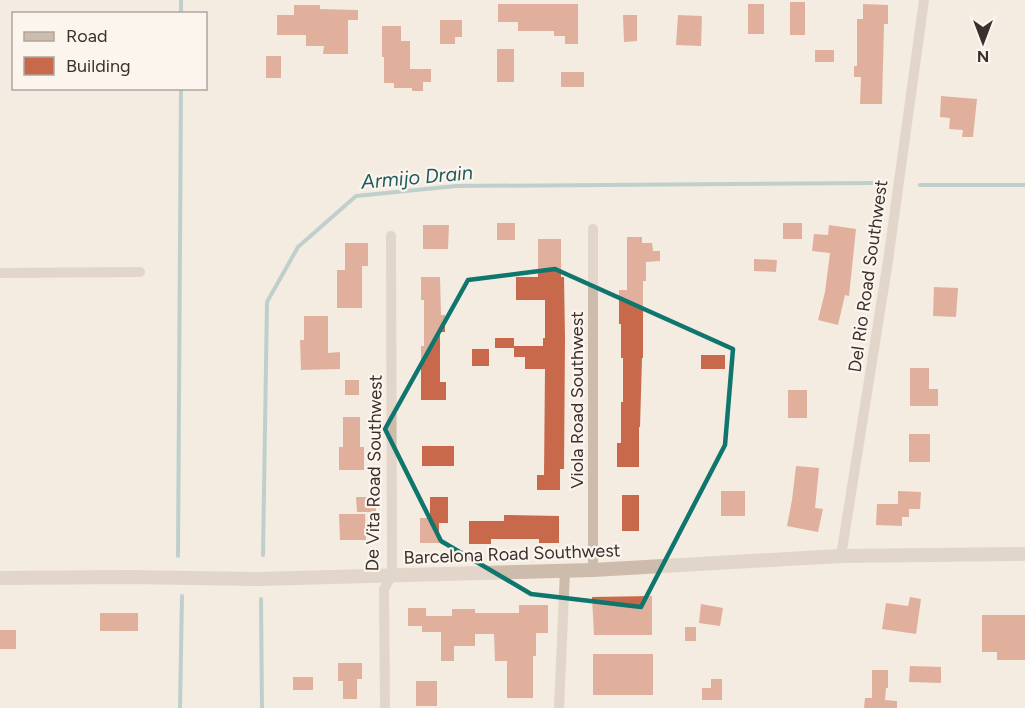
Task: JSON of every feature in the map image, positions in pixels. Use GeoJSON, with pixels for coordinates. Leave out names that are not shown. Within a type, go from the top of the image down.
{"type":"FeatureCollection","features":[{"type":"Feature","properties":{"kind":"street","name":"Del Rio Road Southwest"},"geometry":{"type":"LineString","coordinates":[[841,556],[888,261],[924,0]]}},
{"type":"Feature","properties":{"kind":"street","name":"Viola Road Southwest"},"geometry":{"type":"LineString","coordinates":[[593,230],[593,570]]}},
{"type":"Feature","properties":{"kind":"street","name":"De Vita Road Southwest"},"geometry":{"type":"LineString","coordinates":[[385,708],[384,589],[392,575],[391,236]]}},
{"type":"Feature","properties":{"kind":"street"},"geometry":{"type":"LineString","coordinates":[[0,273],[140,272]]}},
{"type":"Feature","properties":{"kind":"street","name":"Barcelona Road Southwest"},"geometry":{"type":"LineString","coordinates":[[0,578],[258,579],[593,570],[841,556],[1025,554]]}},
{"type":"Feature","properties":{"kind":"street"},"geometry":{"type":"LineString","coordinates":[[559,708],[565,571]]}},
{"type":"Feature","properties":{"kind":"highlighted area"},"geometry":{"type":"Polygon","coordinates":[[[555,269],[733,349],[725,445],[641,607],[531,594],[441,541],[385,429],[468,280],[555,269]]]}},
{"type":"Feature","properties":{"kind":"building"},"geometry":{"type":"Polygon","coordinates":[[[790,2],[805,2],[805,35],[790,35],[790,2]]]}},
{"type":"Feature","properties":{"kind":"building"},"geometry":{"type":"Polygon","coordinates":[[[498,4],[578,4],[578,44],[565,44],[565,36],[554,36],[554,31],[518,31],[518,22],[498,22],[498,4]]]}},
{"type":"Feature","properties":{"kind":"building"},"geometry":{"type":"Polygon","coordinates":[[[748,4],[764,4],[764,34],[748,34],[748,4]]]}},
{"type":"Feature","properties":{"kind":"building"},"geometry":{"type":"Polygon","coordinates":[[[863,4],[888,5],[888,24],[884,24],[882,104],[860,104],[861,77],[854,77],[854,66],[857,66],[857,19],[863,19],[863,4]]]}},
{"type":"Feature","properties":{"kind":"building"},"geometry":{"type":"Polygon","coordinates":[[[294,5],[320,5],[320,9],[358,10],[358,20],[348,20],[348,54],[323,54],[324,46],[306,46],[306,35],[277,35],[277,15],[294,15],[294,5]]]}},
{"type":"Feature","properties":{"kind":"building"},"geometry":{"type":"Polygon","coordinates":[[[623,15],[637,15],[637,41],[624,42],[623,15]]]}},
{"type":"Feature","properties":{"kind":"building"},"geometry":{"type":"Polygon","coordinates":[[[678,15],[702,16],[701,46],[676,45],[678,15]]]}},
{"type":"Feature","properties":{"kind":"building"},"geometry":{"type":"Polygon","coordinates":[[[440,20],[462,20],[462,37],[455,37],[455,44],[440,44],[440,20]]]}},
{"type":"Feature","properties":{"kind":"building"},"geometry":{"type":"Polygon","coordinates":[[[382,26],[401,26],[401,41],[410,41],[410,69],[431,69],[431,82],[423,82],[423,91],[412,91],[412,88],[394,88],[394,83],[384,83],[382,26]]]}},
{"type":"Feature","properties":{"kind":"building"},"geometry":{"type":"Polygon","coordinates":[[[497,49],[514,49],[514,82],[497,82],[497,49]]]}},
{"type":"Feature","properties":{"kind":"building"},"geometry":{"type":"Polygon","coordinates":[[[815,50],[834,50],[834,62],[815,62],[815,50]]]}},
{"type":"Feature","properties":{"kind":"building"},"geometry":{"type":"Polygon","coordinates":[[[266,56],[281,56],[281,78],[266,78],[266,56]]]}},
{"type":"Feature","properties":{"kind":"building"},"geometry":{"type":"Polygon","coordinates":[[[561,72],[584,72],[584,87],[561,87],[561,72]]]}},
{"type":"Feature","properties":{"kind":"building"},"geometry":{"type":"Polygon","coordinates":[[[941,96],[977,99],[973,137],[962,137],[963,130],[949,129],[950,118],[940,117],[941,96]]]}},
{"type":"Feature","properties":{"kind":"building"},"geometry":{"type":"Polygon","coordinates":[[[497,223],[515,223],[515,240],[497,240],[497,223]]]}},
{"type":"Feature","properties":{"kind":"building"},"geometry":{"type":"Polygon","coordinates":[[[783,223],[802,223],[802,239],[783,239],[783,223]]]}},
{"type":"Feature","properties":{"kind":"building"},"geometry":{"type":"Polygon","coordinates":[[[423,225],[449,225],[448,249],[423,249],[423,225]]]}},
{"type":"Feature","properties":{"kind":"building"},"geometry":{"type":"Polygon","coordinates":[[[829,225],[856,229],[849,296],[845,295],[838,325],[818,320],[825,292],[830,253],[812,251],[814,234],[828,235],[829,225]]]}},
{"type":"Feature","properties":{"kind":"building"},"geometry":{"type":"Polygon","coordinates":[[[627,237],[642,237],[642,243],[652,243],[653,251],[660,251],[660,261],[646,262],[646,281],[643,281],[639,467],[617,467],[617,443],[621,443],[621,402],[623,402],[619,290],[627,290],[627,237]]]}},
{"type":"Feature","properties":{"kind":"building"},"geometry":{"type":"Polygon","coordinates":[[[538,239],[561,239],[565,338],[564,469],[560,469],[560,490],[537,490],[537,475],[544,475],[545,369],[525,369],[525,357],[514,357],[514,348],[495,348],[495,338],[514,338],[514,346],[543,346],[545,300],[516,300],[516,277],[538,277],[538,239]]]}},
{"type":"Feature","properties":{"kind":"building"},"geometry":{"type":"Polygon","coordinates":[[[345,243],[368,243],[368,266],[362,266],[362,308],[337,308],[337,270],[345,270],[345,243]]]}},
{"type":"Feature","properties":{"kind":"building"},"geometry":{"type":"Polygon","coordinates":[[[754,259],[777,260],[776,272],[754,271],[754,259]]]}},
{"type":"Feature","properties":{"kind":"building"},"geometry":{"type":"Polygon","coordinates":[[[421,277],[440,277],[441,315],[445,315],[445,332],[440,332],[440,382],[446,382],[446,400],[421,400],[424,300],[421,300],[421,277]]]}},
{"type":"Feature","properties":{"kind":"building"},"geometry":{"type":"Polygon","coordinates":[[[934,287],[958,288],[956,317],[933,316],[934,287]]]}},
{"type":"Feature","properties":{"kind":"building"},"geometry":{"type":"Polygon","coordinates":[[[304,316],[328,316],[328,353],[340,352],[340,369],[301,370],[300,340],[304,340],[304,316]]]}},
{"type":"Feature","properties":{"kind":"building"},"geometry":{"type":"Polygon","coordinates":[[[472,349],[489,349],[489,366],[472,366],[472,349]]]}},
{"type":"Feature","properties":{"kind":"building"},"geometry":{"type":"Polygon","coordinates":[[[701,355],[725,355],[725,369],[701,369],[701,355]]]}},
{"type":"Feature","properties":{"kind":"building"},"geometry":{"type":"Polygon","coordinates":[[[910,368],[929,368],[929,389],[938,389],[938,406],[910,406],[910,368]]]}},
{"type":"Feature","properties":{"kind":"building"},"geometry":{"type":"Polygon","coordinates":[[[345,380],[359,380],[359,395],[345,395],[345,380]]]}},
{"type":"Feature","properties":{"kind":"building"},"geometry":{"type":"Polygon","coordinates":[[[788,390],[807,390],[807,418],[788,418],[788,390]]]}},
{"type":"Feature","properties":{"kind":"building"},"geometry":{"type":"Polygon","coordinates":[[[343,417],[360,417],[360,447],[364,447],[364,470],[339,470],[339,447],[343,447],[343,417]]]}},
{"type":"Feature","properties":{"kind":"building"},"geometry":{"type":"Polygon","coordinates":[[[909,434],[930,434],[930,462],[909,462],[909,434]]]}},
{"type":"Feature","properties":{"kind":"building"},"geometry":{"type":"Polygon","coordinates":[[[422,446],[454,446],[454,466],[422,466],[422,446]]]}},
{"type":"Feature","properties":{"kind":"building"},"geometry":{"type":"Polygon","coordinates":[[[796,466],[819,468],[815,508],[823,509],[818,532],[787,526],[796,466]]]}},
{"type":"Feature","properties":{"kind":"building"},"geometry":{"type":"Polygon","coordinates":[[[721,491],[745,491],[745,516],[721,516],[721,491]]]}},
{"type":"Feature","properties":{"kind":"building"},"geometry":{"type":"Polygon","coordinates":[[[898,491],[921,492],[920,509],[909,509],[909,517],[902,517],[902,526],[876,525],[877,504],[898,504],[898,491]]]}},
{"type":"Feature","properties":{"kind":"building"},"geometry":{"type":"Polygon","coordinates":[[[622,495],[639,495],[639,531],[622,531],[622,495]]]}},
{"type":"Feature","properties":{"kind":"building"},"geometry":{"type":"Polygon","coordinates":[[[356,497],[376,497],[376,512],[357,512],[356,497]]]}},
{"type":"Feature","properties":{"kind":"building"},"geometry":{"type":"Polygon","coordinates":[[[430,497],[448,497],[448,523],[439,523],[439,543],[420,543],[420,518],[430,518],[430,497]]]}},
{"type":"Feature","properties":{"kind":"building"},"geometry":{"type":"Polygon","coordinates":[[[339,514],[365,514],[366,540],[340,540],[339,514]]]}},
{"type":"Feature","properties":{"kind":"building"},"geometry":{"type":"Polygon","coordinates":[[[504,515],[559,516],[559,543],[539,543],[539,539],[491,539],[491,544],[469,544],[469,521],[504,521],[504,515]]]}},
{"type":"Feature","properties":{"kind":"building"},"geometry":{"type":"Polygon","coordinates":[[[652,596],[652,635],[594,635],[592,597],[652,596]]]}},
{"type":"Feature","properties":{"kind":"building"},"geometry":{"type":"Polygon","coordinates":[[[910,597],[921,599],[916,634],[882,629],[886,603],[908,606],[910,597]]]}},
{"type":"Feature","properties":{"kind":"building"},"geometry":{"type":"Polygon","coordinates":[[[701,604],[723,608],[720,626],[699,623],[701,604]]]}},
{"type":"Feature","properties":{"kind":"building"},"geometry":{"type":"Polygon","coordinates":[[[519,605],[548,605],[548,633],[536,633],[536,656],[533,656],[533,698],[507,698],[507,661],[495,661],[494,634],[475,634],[475,646],[454,646],[454,661],[441,661],[441,632],[422,632],[422,626],[408,626],[408,608],[426,608],[426,616],[452,616],[452,609],[475,609],[475,613],[519,613],[519,605]]]}},
{"type":"Feature","properties":{"kind":"building"},"geometry":{"type":"Polygon","coordinates":[[[100,613],[138,613],[138,631],[100,631],[100,613]]]}},
{"type":"Feature","properties":{"kind":"building"},"geometry":{"type":"Polygon","coordinates":[[[982,615],[1025,615],[1025,660],[997,660],[997,652],[982,652],[982,615]]]}},
{"type":"Feature","properties":{"kind":"building"},"geometry":{"type":"Polygon","coordinates":[[[685,627],[696,627],[696,641],[685,641],[685,627]]]}},
{"type":"Feature","properties":{"kind":"building"},"geometry":{"type":"Polygon","coordinates":[[[0,630],[16,630],[16,649],[0,649],[0,630]]]}},
{"type":"Feature","properties":{"kind":"building"},"geometry":{"type":"Polygon","coordinates":[[[593,654],[653,654],[653,695],[593,695],[593,654]]]}},
{"type":"Feature","properties":{"kind":"building"},"geometry":{"type":"Polygon","coordinates":[[[338,663],[362,663],[362,679],[357,679],[357,699],[343,699],[343,681],[338,681],[338,663]]]}},
{"type":"Feature","properties":{"kind":"building"},"geometry":{"type":"Polygon","coordinates":[[[910,666],[941,667],[941,683],[909,682],[910,666]]]}},
{"type":"Feature","properties":{"kind":"building"},"geometry":{"type":"Polygon","coordinates":[[[872,670],[888,670],[885,700],[897,701],[897,708],[864,708],[865,698],[872,698],[872,670]]]}},
{"type":"Feature","properties":{"kind":"building"},"geometry":{"type":"Polygon","coordinates":[[[293,677],[313,677],[313,690],[293,690],[293,677]]]}},
{"type":"Feature","properties":{"kind":"building"},"geometry":{"type":"Polygon","coordinates":[[[711,679],[722,679],[722,700],[702,700],[702,688],[711,688],[711,679]]]}},
{"type":"Feature","properties":{"kind":"building"},"geometry":{"type":"Polygon","coordinates":[[[416,681],[437,681],[437,706],[416,706],[416,681]]]}},
{"type":"Feature","properties":{"kind":"waterway"},"geometry":{"type":"LineString","coordinates":[[181,0],[181,12]]}},
{"type":"Feature","properties":{"kind":"waterway"},"geometry":{"type":"LineString","coordinates":[[178,556],[181,90]]}},
{"type":"Feature","properties":{"kind":"waterway","name":"Armijo Drain"},"geometry":{"type":"LineString","coordinates":[[263,555],[267,302],[298,247],[356,196],[456,186],[874,183]]}},
{"type":"Feature","properties":{"kind":"waterway","name":"Armijo Drain"},"geometry":{"type":"LineString","coordinates":[[920,185],[1025,185]]}},
{"type":"Feature","properties":{"kind":"waterway"},"geometry":{"type":"LineString","coordinates":[[180,708],[182,596]]}},
{"type":"Feature","properties":{"kind":"waterway","name":"Armijo Drain"},"geometry":{"type":"LineString","coordinates":[[261,599],[262,708]]}}]}
